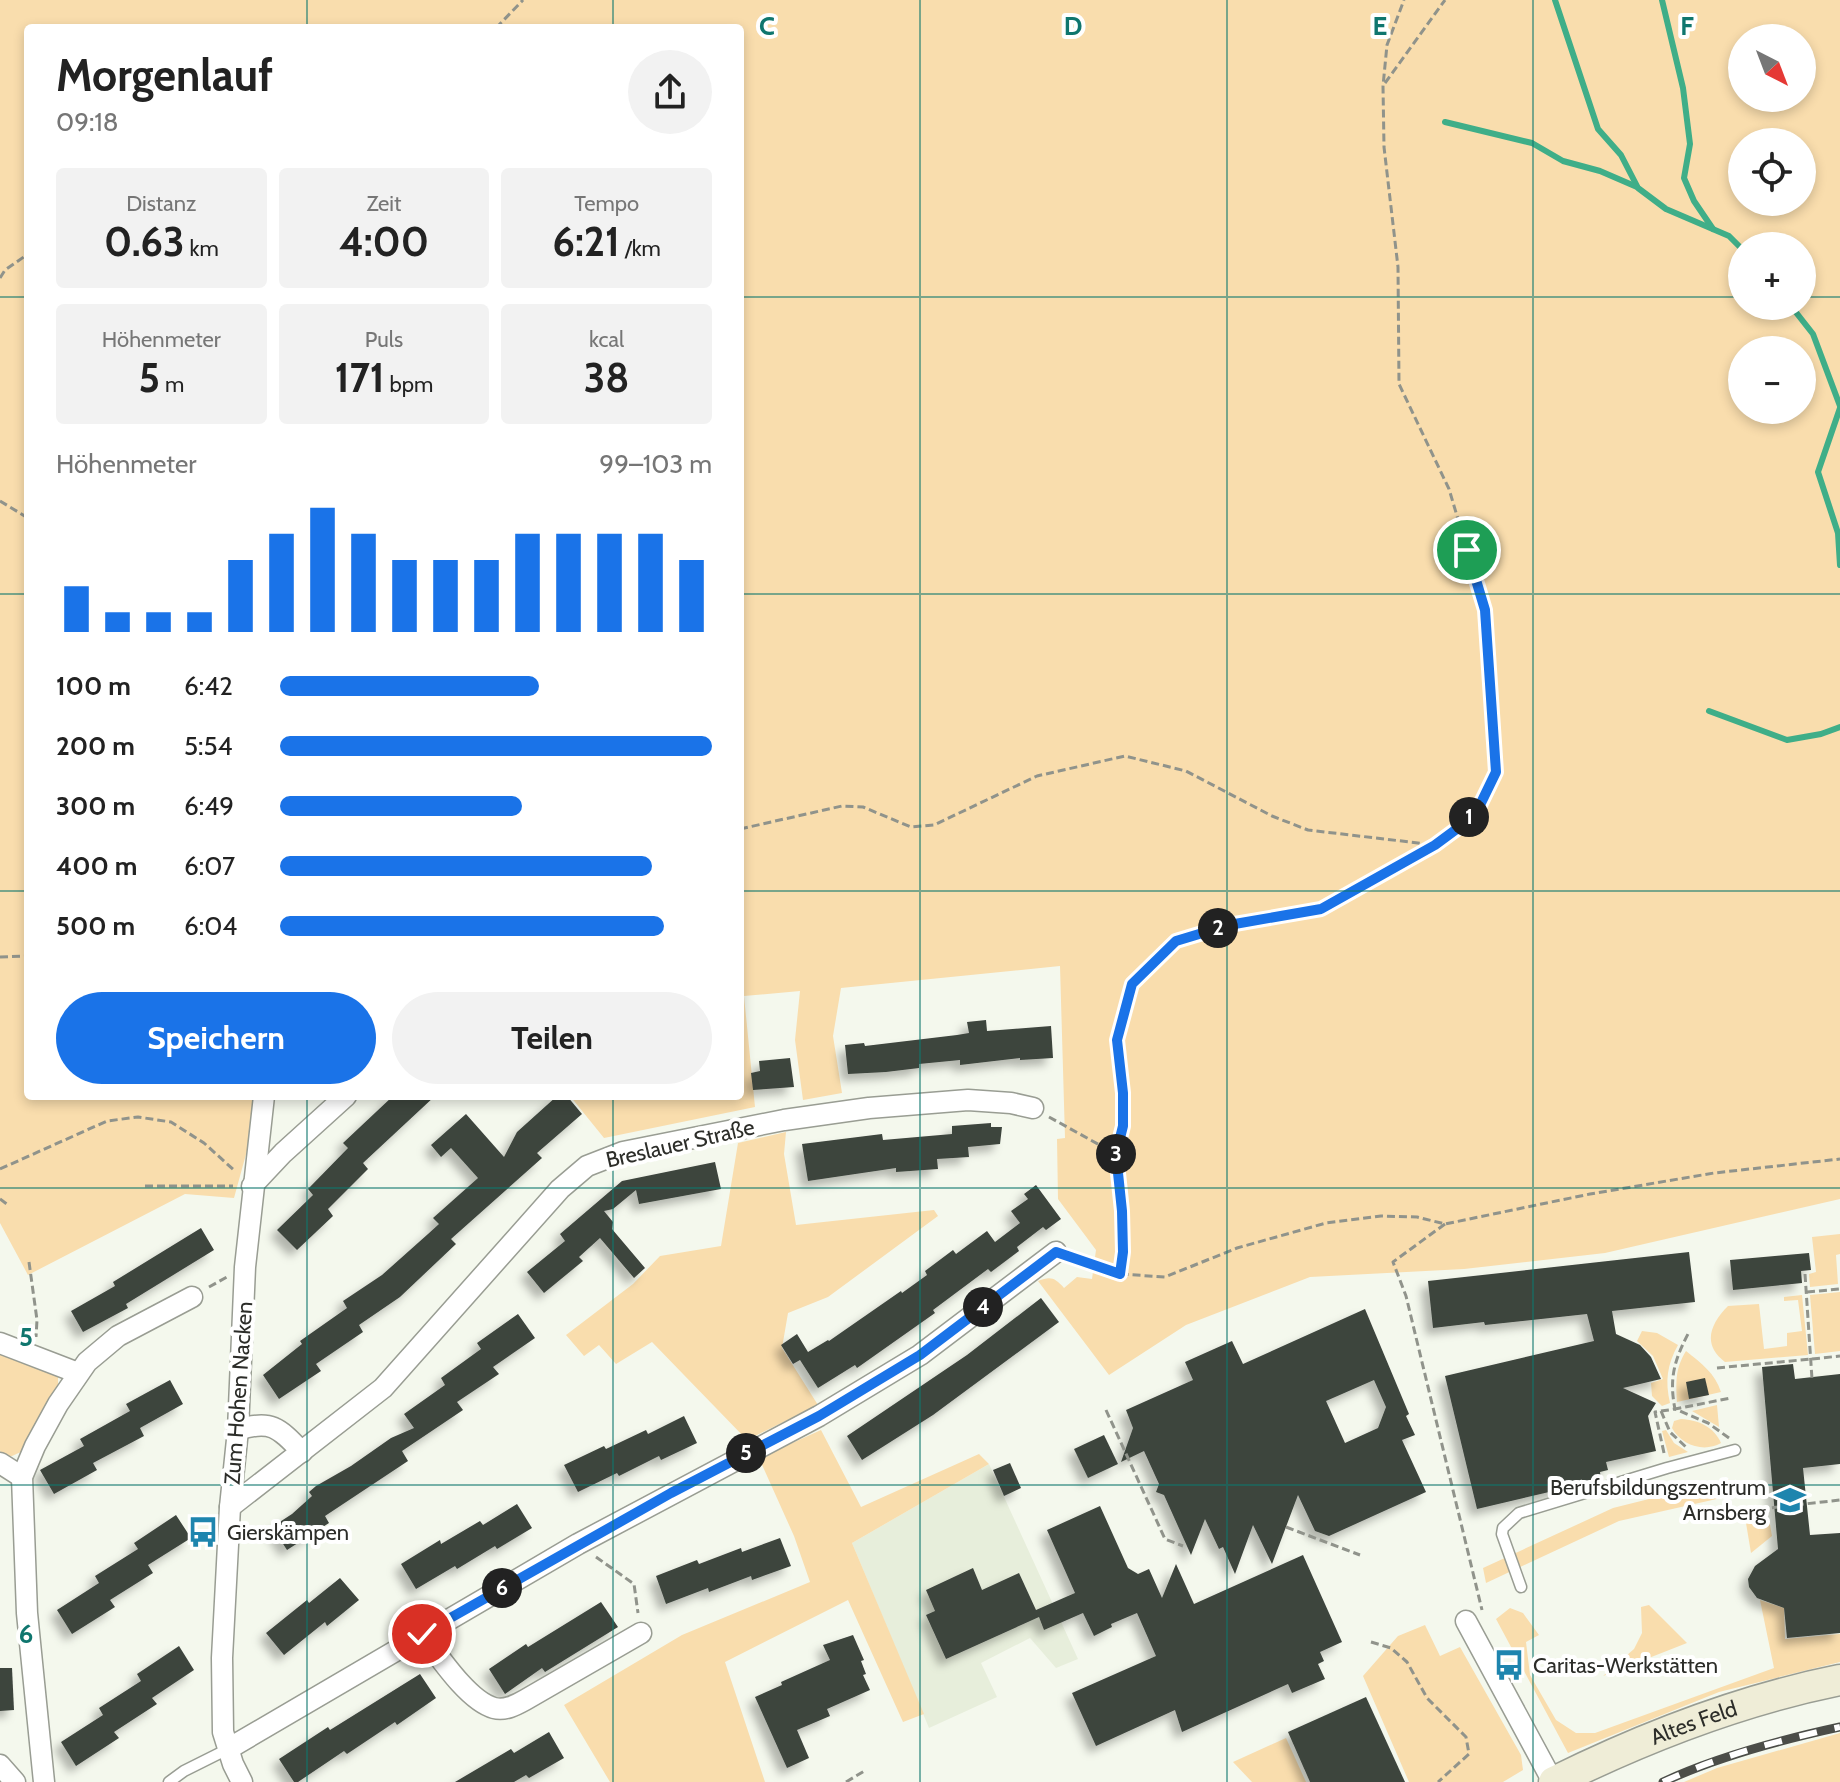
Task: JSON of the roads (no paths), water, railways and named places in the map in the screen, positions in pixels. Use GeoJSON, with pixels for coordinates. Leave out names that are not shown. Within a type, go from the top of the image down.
{"type":"FeatureCollection","features":[{"type":"Feature","properties":{"kind":"main road","name":"Altes Feld"},"geometry":{"type":"LineString","coordinates":[[1553,1782],[1610,1755],[1711,1715],[1840,1680]]}},
{"type":"Feature","properties":{"kind":"street","name":"Zum Hohen Nacken"},"geometry":{"type":"LineString","coordinates":[[242,1782],[228,1749],[222,1723],[221,1685],[245,1267],[263,1100]]}},
{"type":"Feature","properties":{"kind":"street"},"geometry":{"type":"LineString","coordinates":[[252,1186],[293,1143],[341,1100]]}},
{"type":"Feature","properties":{"kind":"street","name":"Breslauer Straße"},"geometry":{"type":"LineString","coordinates":[[230,1507],[383,1388],[560,1189],[596,1162],[637,1149],[784,1120],[869,1108],[968,1100],[1033,1108]]}},
{"type":"Feature","properties":{"kind":"street"},"geometry":{"type":"LineString","coordinates":[[228,1749],[578,1544],[819,1416],[920,1355],[1056,1252]]}},
{"type":"Feature","properties":{"kind":"street"},"geometry":{"type":"LineString","coordinates":[[44,1782],[27,1613],[22,1477],[35,1446],[87,1362],[118,1336],[192,1297]]}},
{"type":"Feature","properties":{"kind":"street"},"geometry":{"type":"LineString","coordinates":[[0,1343],[78,1373]]}},
{"type":"Feature","properties":{"kind":"street"},"geometry":{"type":"LineString","coordinates":[[238,1430],[256,1424],[273,1426],[302,1452]]}},
{"type":"Feature","properties":{"kind":"street"},"geometry":{"type":"LineString","coordinates":[[0,1463],[22,1477]]}},
{"type":"Feature","properties":{"kind":"street","name":"Altes Feld"},"geometry":{"type":"LineString","coordinates":[[1474,1615],[1553,1782]]}},
{"type":"Feature","properties":{"kind":"street"},"geometry":{"type":"LineString","coordinates":[[422,1634],[465,1687],[495,1709],[510,1708],[641,1633]]}},
{"type":"Feature","properties":{"kind":"street"},"geometry":{"type":"LineString","coordinates":[[0,1765],[15,1782]]}},
{"type":"Feature","properties":{"kind":"lane"},"geometry":{"type":"LineString","coordinates":[[1521,1587],[1502,1534],[1503,1528],[1519,1513],[1735,1446]]}},
{"type":"Feature","properties":{"kind":"lane"},"geometry":{"type":"LineString","coordinates":[[169,1782],[228,1749]]}},
{"type":"Feature","properties":{"kind":"waterway"},"geometry":{"type":"LineString","coordinates":[[1555,0],[1598,129],[1621,155],[1638,188],[1666,209],[1728,236]]}},
{"type":"Feature","properties":{"kind":"waterway"},"geometry":{"type":"LineString","coordinates":[[1662,0],[1683,88],[1690,144],[1684,178],[1694,201],[1713,229]]}},
{"type":"Feature","properties":{"kind":"waterway"},"geometry":{"type":"LineString","coordinates":[[1445,122],[1532,143],[1563,161],[1600,171],[1637,187]]}},
{"type":"Feature","properties":{"kind":"waterway"},"geometry":{"type":"LineString","coordinates":[[1802,320],[1813,334],[1840,406]]}},
{"type":"Feature","properties":{"kind":"waterway"},"geometry":{"type":"LineString","coordinates":[[1840,408],[1818,472],[1838,533],[1840,565]]}},
{"type":"Feature","properties":{"kind":"waterway"},"geometry":{"type":"LineString","coordinates":[[1709,711],[1787,740],[1840,727]]}},
{"type":"Feature","properties":{"kind":"railway"},"geometry":{"type":"LineString","coordinates":[[1663,1782],[1750,1750],[1840,1727]]}},
{"type":"Feature","properties":{"kind":"place","name":"Berufsbildungszentrum Arnsberg"},"geometry":{"type":"Point","coordinates":[1790,1500]}},
{"type":"Feature","properties":{"kind":"place","name":"Gierskämpen"},"geometry":{"type":"Point","coordinates":[203,1532]}},
{"type":"Feature","properties":{"kind":"place","name":"Caritas-Werkstätten"},"geometry":{"type":"Point","coordinates":[1509,1665]}}]}
